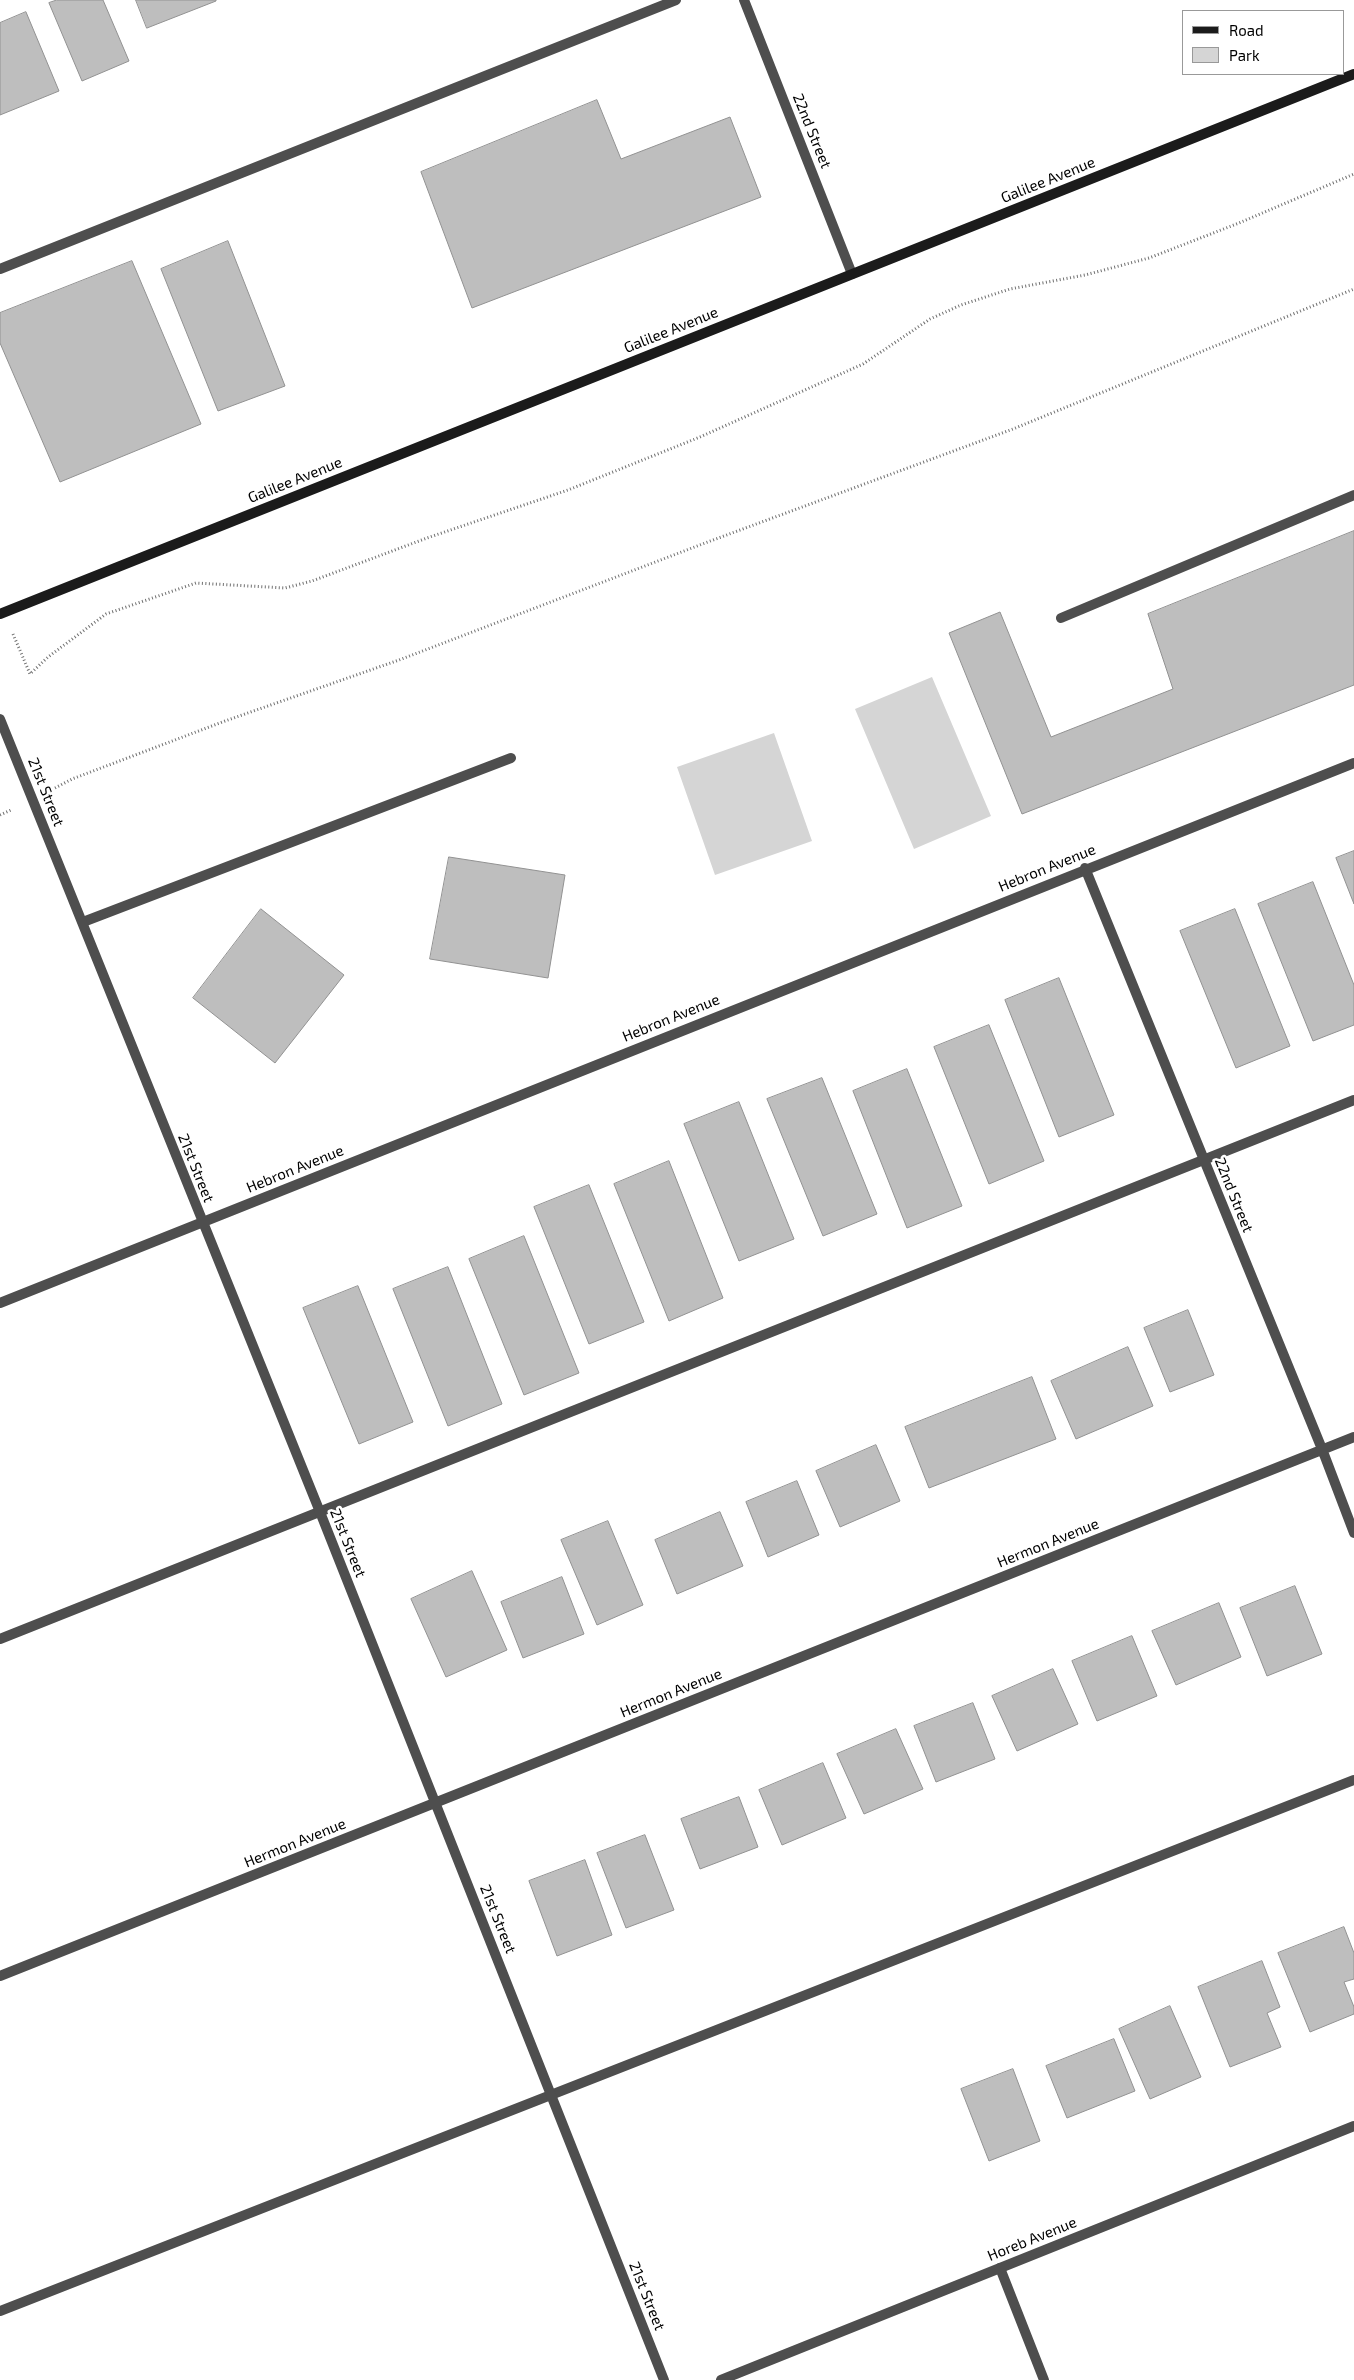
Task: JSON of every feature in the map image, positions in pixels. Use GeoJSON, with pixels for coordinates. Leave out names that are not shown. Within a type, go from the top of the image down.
{"type":"FeatureCollection","features":[{"type":"Feature","properties":{"kind":"street"},"geometry":{"type":"LineString","coordinates":[[0,269],[676,0]]}},
{"type":"Feature","properties":{"kind":"street","name":"22nd Street"},"geometry":{"type":"LineString","coordinates":[[744,0],[852,274]]}},
{"type":"Feature","properties":{"kind":"street","name":"Galilee Avenue"},"geometry":{"type":"LineString","coordinates":[[2,613],[1354,74]]}},
{"type":"Feature","properties":{"kind":"street"},"geometry":{"type":"LineString","coordinates":[[1061,618],[1354,495]]}},
{"type":"Feature","properties":{"kind":"street","name":"21st Street"},"geometry":{"type":"LineString","coordinates":[[0,719],[320,1512],[664,2380]]}},
{"type":"Feature","properties":{"kind":"street"},"geometry":{"type":"LineString","coordinates":[[83,922],[511,758]]}},
{"type":"Feature","properties":{"kind":"street","name":"Hebron Avenue"},"geometry":{"type":"LineString","coordinates":[[0,1303],[1085,868],[1354,763]]}},
{"type":"Feature","properties":{"kind":"street","name":"22nd Street"},"geometry":{"type":"LineString","coordinates":[[1085,868],[1322,1449],[1354,1533]]}},
{"type":"Feature","properties":{"kind":"street"},"geometry":{"type":"LineString","coordinates":[[0,1639],[1354,1100]]}},
{"type":"Feature","properties":{"kind":"street","name":"Hermon Avenue"},"geometry":{"type":"LineString","coordinates":[[0,1976],[1354,1437]]}},
{"type":"Feature","properties":{"kind":"street"},"geometry":{"type":"LineString","coordinates":[[0,2310],[1354,1780]]}},
{"type":"Feature","properties":{"kind":"street","name":"Horeb Avenue"},"geometry":{"type":"LineString","coordinates":[[721,2380],[1354,2126]]}},
{"type":"Feature","properties":{"kind":"street"},"geometry":{"type":"LineString","coordinates":[[1000,2268],[1044,2380]]}},
{"type":"Feature","properties":{"kind":"path"},"geometry":{"type":"LineString","coordinates":[[2,613],[30,674],[48,657],[106,614],[196,583],[285,588],[312,581],[427,538],[568,490],[700,437],[863,364],[930,319],[961,305],[1010,289],[1085,275],[1148,258],[1239,223],[1354,174]]}},
{"type":"Feature","properties":{"kind":"path"},"geometry":{"type":"LineString","coordinates":[[72,779],[225,721],[399,660],[715,539],[1013,429],[1354,290]]}},
{"type":"Feature","properties":{"kind":"green space"},"geometry":{"type":"Polygon","coordinates":[[[932,677],[991,816],[914,849],[855,709],[932,677]]]}},
{"type":"Feature","properties":{"kind":"green space"},"geometry":{"type":"Polygon","coordinates":[[[774,733],[812,841],[715,875],[677,767],[774,733]]]}},
{"type":"Feature","properties":{"kind":"building"},"geometry":{"type":"Polygon","coordinates":[[[57,0],[103,0],[129,61],[82,81],[49,3],[57,0]]]}},
{"type":"Feature","properties":{"kind":"building"},"geometry":{"type":"Polygon","coordinates":[[[136,0],[216,0],[216,1],[147,28],[136,0]]]}},
{"type":"Feature","properties":{"kind":"building"},"geometry":{"type":"Polygon","coordinates":[[[26,12],[59,91],[0,115],[0,23],[26,12]]]}},
{"type":"Feature","properties":{"kind":"building"},"geometry":{"type":"Polygon","coordinates":[[[597,100],[621,159],[730,117],[761,197],[472,308],[421,172],[597,100]]]}},
{"type":"Feature","properties":{"kind":"building"},"geometry":{"type":"Polygon","coordinates":[[[228,241],[285,386],[218,411],[161,269],[228,241]]]}},
{"type":"Feature","properties":{"kind":"building"},"geometry":{"type":"Polygon","coordinates":[[[132,261],[201,424],[60,482],[0,343],[0,313],[132,261]]]}},
{"type":"Feature","properties":{"kind":"building"},"geometry":{"type":"Polygon","coordinates":[[[1354,531],[1354,685],[1022,814],[949,633],[1000,612],[1051,737],[1173,689],[1148,614],[1354,531]]]}},
{"type":"Feature","properties":{"kind":"building"},"geometry":{"type":"Polygon","coordinates":[[[1354,851],[1354,904],[1336,858],[1354,851]]]}},
{"type":"Feature","properties":{"kind":"building"},"geometry":{"type":"Polygon","coordinates":[[[449,857],[565,875],[548,978],[430,959],[449,857]]]}},
{"type":"Feature","properties":{"kind":"building"},"geometry":{"type":"Polygon","coordinates":[[[1313,882],[1354,985],[1354,1025],[1313,1041],[1258,904],[1313,882]]]}},
{"type":"Feature","properties":{"kind":"building"},"geometry":{"type":"Polygon","coordinates":[[[261,909],[344,975],[275,1063],[193,998],[261,909]]]}},
{"type":"Feature","properties":{"kind":"building"},"geometry":{"type":"Polygon","coordinates":[[[1235,909],[1290,1046],[1236,1068],[1180,931],[1235,909]]]}},
{"type":"Feature","properties":{"kind":"building"},"geometry":{"type":"Polygon","coordinates":[[[1059,978],[1114,1115],[1059,1137],[1005,1000],[1059,978]]]}},
{"type":"Feature","properties":{"kind":"building"},"geometry":{"type":"Polygon","coordinates":[[[989,1025],[1044,1161],[989,1184],[934,1047],[989,1025]]]}},
{"type":"Feature","properties":{"kind":"building"},"geometry":{"type":"Polygon","coordinates":[[[907,1069],[962,1206],[907,1228],[853,1091],[907,1069]]]}},
{"type":"Feature","properties":{"kind":"building"},"geometry":{"type":"Polygon","coordinates":[[[822,1078],[877,1214],[823,1236],[767,1099],[822,1078]]]}},
{"type":"Feature","properties":{"kind":"building"},"geometry":{"type":"Polygon","coordinates":[[[739,1102],[794,1239],[739,1261],[684,1124],[739,1102]]]}},
{"type":"Feature","properties":{"kind":"building"},"geometry":{"type":"Polygon","coordinates":[[[669,1161],[723,1298],[669,1321],[614,1184],[669,1161]]]}},
{"type":"Feature","properties":{"kind":"building"},"geometry":{"type":"Polygon","coordinates":[[[589,1185],[644,1322],[589,1344],[534,1207],[589,1185]]]}},
{"type":"Feature","properties":{"kind":"building"},"geometry":{"type":"Polygon","coordinates":[[[524,1236],[579,1373],[524,1395],[469,1259],[524,1236]]]}},
{"type":"Feature","properties":{"kind":"building"},"geometry":{"type":"Polygon","coordinates":[[[448,1267],[502,1404],[448,1426],[393,1289],[448,1267]]]}},
{"type":"Feature","properties":{"kind":"building"},"geometry":{"type":"Polygon","coordinates":[[[358,1286],[413,1422],[359,1444],[303,1308],[358,1286]]]}},
{"type":"Feature","properties":{"kind":"building"},"geometry":{"type":"Polygon","coordinates":[[[1188,1310],[1214,1375],[1170,1392],[1144,1328],[1188,1310]]]}},
{"type":"Feature","properties":{"kind":"building"},"geometry":{"type":"Polygon","coordinates":[[[1128,1347],[1153,1406],[1076,1439],[1051,1381],[1128,1347]]]}},
{"type":"Feature","properties":{"kind":"building"},"geometry":{"type":"Polygon","coordinates":[[[1032,1377],[1056,1439],[929,1488],[905,1427],[1032,1377]]]}},
{"type":"Feature","properties":{"kind":"building"},"geometry":{"type":"Polygon","coordinates":[[[876,1445],[900,1501],[840,1527],[816,1471],[876,1445]]]}},
{"type":"Feature","properties":{"kind":"building"},"geometry":{"type":"Polygon","coordinates":[[[797,1481],[819,1535],[768,1557],[746,1502],[797,1481]]]}},
{"type":"Feature","properties":{"kind":"building"},"geometry":{"type":"Polygon","coordinates":[[[720,1512],[743,1566],[677,1594],[655,1540],[720,1512]]]}},
{"type":"Feature","properties":{"kind":"building"},"geometry":{"type":"Polygon","coordinates":[[[608,1521],[643,1605],[597,1625],[561,1540],[608,1521]]]}},
{"type":"Feature","properties":{"kind":"building"},"geometry":{"type":"Polygon","coordinates":[[[472,1571],[507,1650],[446,1677],[411,1599],[472,1571]]]}},
{"type":"Feature","properties":{"kind":"building"},"geometry":{"type":"Polygon","coordinates":[[[562,1577],[584,1634],[523,1658],[501,1602],[562,1577]]]}},
{"type":"Feature","properties":{"kind":"building"},"geometry":{"type":"Polygon","coordinates":[[[1295,1586],[1322,1654],[1267,1676],[1240,1608],[1295,1586]]]}},
{"type":"Feature","properties":{"kind":"building"},"geometry":{"type":"Polygon","coordinates":[[[1219,1603],[1241,1657],[1176,1685],[1152,1631],[1219,1603]]]}},
{"type":"Feature","properties":{"kind":"building"},"geometry":{"type":"Polygon","coordinates":[[[1132,1636],[1157,1696],[1097,1721],[1072,1661],[1132,1636]]]}},
{"type":"Feature","properties":{"kind":"building"},"geometry":{"type":"Polygon","coordinates":[[[1053,1669],[1078,1724],[1017,1751],[992,1696],[1053,1669]]]}},
{"type":"Feature","properties":{"kind":"building"},"geometry":{"type":"Polygon","coordinates":[[[973,1703],[995,1759],[936,1782],[914,1726],[973,1703]]]}},
{"type":"Feature","properties":{"kind":"building"},"geometry":{"type":"Polygon","coordinates":[[[896,1729],[923,1789],[864,1814],[837,1754],[896,1729]]]}},
{"type":"Feature","properties":{"kind":"building"},"geometry":{"type":"Polygon","coordinates":[[[823,1763],[846,1818],[782,1845],[759,1790],[823,1763]]]}},
{"type":"Feature","properties":{"kind":"building"},"geometry":{"type":"Polygon","coordinates":[[[739,1797],[758,1847],[700,1869],[681,1819],[739,1797]]]}},
{"type":"Feature","properties":{"kind":"building"},"geometry":{"type":"Polygon","coordinates":[[[645,1835],[674,1910],[626,1928],[597,1853],[645,1835]]]}},
{"type":"Feature","properties":{"kind":"building"},"geometry":{"type":"Polygon","coordinates":[[[585,1860],[612,1935],[557,1956],[529,1881],[585,1860]]]}},
{"type":"Feature","properties":{"kind":"building"},"geometry":{"type":"Polygon","coordinates":[[[1344,1927],[1354,1953],[1354,1979],[1344,1982],[1354,2007],[1354,2014],[1310,2032],[1278,1953],[1344,1927]]]}},
{"type":"Feature","properties":{"kind":"building"},"geometry":{"type":"Polygon","coordinates":[[[1262,1961],[1280,2007],[1267,2013],[1281,2047],[1230,2067],[1198,1987],[1262,1961]]]}},
{"type":"Feature","properties":{"kind":"building"},"geometry":{"type":"Polygon","coordinates":[[[1170,2006],[1201,2077],[1150,2099],[1119,2029],[1170,2006]]]}},
{"type":"Feature","properties":{"kind":"building"},"geometry":{"type":"Polygon","coordinates":[[[1114,2039],[1135,2091],[1067,2118],[1046,2066],[1114,2039]]]}},
{"type":"Feature","properties":{"kind":"building"},"geometry":{"type":"Polygon","coordinates":[[[1013,2069],[1040,2141],[989,2161],[961,2089],[1013,2069]]]}}]}
